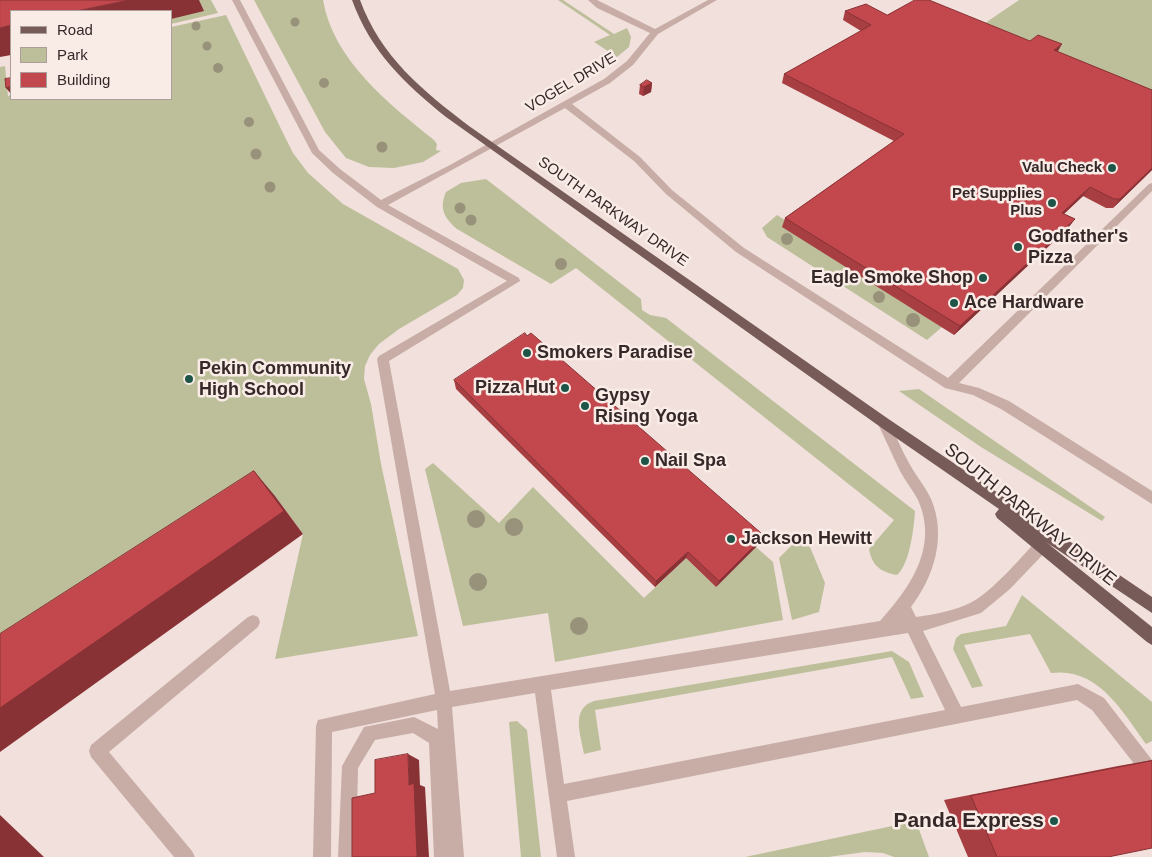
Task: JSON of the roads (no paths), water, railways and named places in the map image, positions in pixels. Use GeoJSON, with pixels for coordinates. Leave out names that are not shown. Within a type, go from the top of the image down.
{"type":"FeatureCollection","features":[{"type":"Feature","properties":{"kind":"main road","name":"SOUTH PARKWAY DRIVE"},"geometry":{"type":"LineString","coordinates":[[356,0],[365,27],[390,61],[430,99],[492,146],[883,422],[1045,542],[1152,637]]}},
{"type":"Feature","properties":{"kind":"main road","name":"SOUTH PARKWAY DRIVE"},"geometry":{"type":"LineString","coordinates":[[1045,542],[1152,606]]}},
{"type":"Feature","properties":{"kind":"street"},"geometry":{"type":"LineString","coordinates":[[236,0],[315,151],[333,170],[380,205],[515,281],[383,359],[444,700],[455,857]]}},
{"type":"Feature","properties":{"kind":"street"},"geometry":{"type":"LineString","coordinates":[[592,0],[622,17],[655,32],[713,0]]}},
{"type":"Feature","properties":{"kind":"street","name":"VOGEL DRIVE"},"geometry":{"type":"LineString","coordinates":[[380,205],[492,146],[607,81],[625,67],[655,32]]}},
{"type":"Feature","properties":{"kind":"street"},"geometry":{"type":"LineString","coordinates":[[566,104],[637,159],[669,192],[740,250],[949,385],[975,391],[1005,405],[1152,498]]}},
{"type":"Feature","properties":{"kind":"street"},"geometry":{"type":"LineString","coordinates":[[949,385],[1152,186]]}},
{"type":"Feature","properties":{"kind":"street"},"geometry":{"type":"LineString","coordinates":[[883,422],[906,470],[926,502],[931,535],[927,568],[903,607],[884,628]]}},
{"type":"Feature","properties":{"kind":"street"},"geometry":{"type":"LineString","coordinates":[[322,857],[324,726],[444,700],[884,628],[929,623],[976,608],[1005,584],[1045,542]]}},
{"type":"Feature","properties":{"kind":"street"},"geometry":{"type":"LineString","coordinates":[[903,607],[956,715]]}},
{"type":"Feature","properties":{"kind":"street"},"geometry":{"type":"LineString","coordinates":[[186,857],[97,751],[253,622]]}},
{"type":"Feature","properties":{"kind":"street"},"geometry":{"type":"LineString","coordinates":[[542,684],[566,857]]}},
{"type":"Feature","properties":{"kind":"street"},"geometry":{"type":"LineString","coordinates":[[558,794],[1078,692],[1098,704],[1152,773]]}},
{"type":"Feature","properties":{"kind":"street"},"geometry":{"type":"LineString","coordinates":[[347,857],[350,766],[370,733],[414,725],[437,738],[443,857]]}},
{"type":"Feature","properties":{"kind":"place","name":"Valu Check"},"geometry":{"type":"Point","coordinates":[1112,168]}},
{"type":"Feature","properties":{"kind":"place","name":"Pet Supplies Plus"},"geometry":{"type":"Point","coordinates":[1052,203]}},
{"type":"Feature","properties":{"kind":"place","name":"Godfather's Pizza"},"geometry":{"type":"Point","coordinates":[1018,247]}},
{"type":"Feature","properties":{"kind":"place","name":"Eagle Smoke Shop"},"geometry":{"type":"Point","coordinates":[983,278]}},
{"type":"Feature","properties":{"kind":"place","name":"Ace Hardware"},"geometry":{"type":"Point","coordinates":[954,303]}},
{"type":"Feature","properties":{"kind":"place","name":"Smokers Paradise"},"geometry":{"type":"Point","coordinates":[527,353]}},
{"type":"Feature","properties":{"kind":"place","name":"Pekin Community High School"},"geometry":{"type":"Point","coordinates":[189,379]}},
{"type":"Feature","properties":{"kind":"place","name":"Pizza Hut"},"geometry":{"type":"Point","coordinates":[565,388]}},
{"type":"Feature","properties":{"kind":"place","name":"Gypsy Rising Yoga"},"geometry":{"type":"Point","coordinates":[585,406]}},
{"type":"Feature","properties":{"kind":"place","name":"Nail Spa"},"geometry":{"type":"Point","coordinates":[645,461]}},
{"type":"Feature","properties":{"kind":"place","name":"Jackson Hewitt"},"geometry":{"type":"Point","coordinates":[731,539]}},
{"type":"Feature","properties":{"kind":"place","name":"Panda Express"},"geometry":{"type":"Point","coordinates":[1054,821]}}]}
